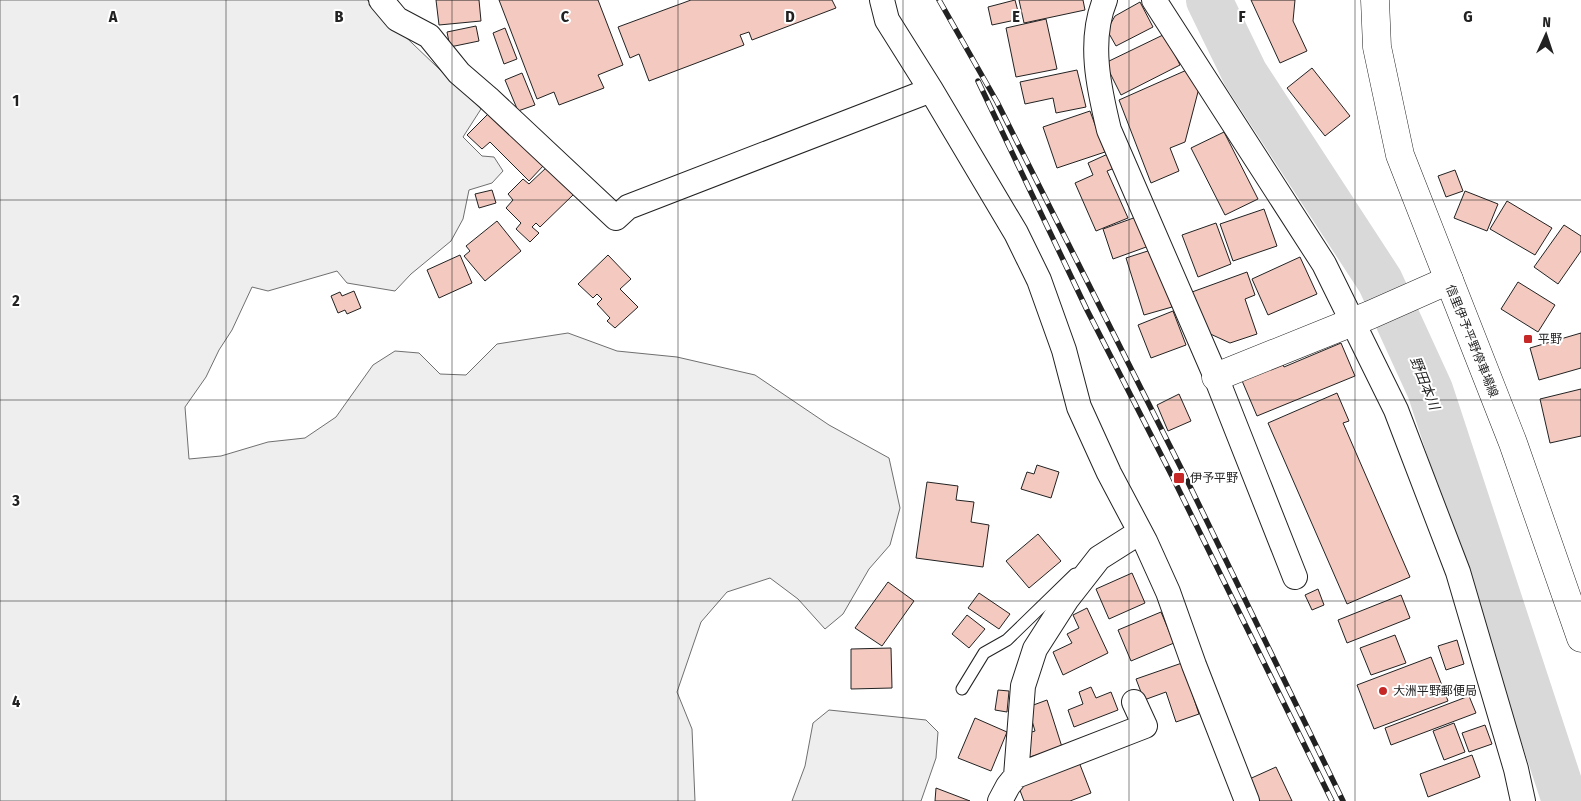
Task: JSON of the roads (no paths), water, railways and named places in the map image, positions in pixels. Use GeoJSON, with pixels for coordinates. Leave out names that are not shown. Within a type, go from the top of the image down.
{"type":"FeatureCollection","features":[{"type":"Feature","properties":{"kind":"main road"},"geometry":{"type":"LineString","coordinates":[[1375,0],[1377,47],[1400,156],[1437,285]]}},
{"type":"Feature","properties":{"kind":"main road","name":"信里伊予平野停車場線"},"geometry":{"type":"LineString","coordinates":[[1216,376],[1361,318],[1437,285],[1514,443],[1581,638]]}},
{"type":"Feature","properties":{"kind":"street"},"geometry":{"type":"LineString","coordinates":[[381,0],[396,19],[429,36],[459,73],[616,218],[628,207],[931,90]]}},
{"type":"Feature","properties":{"kind":"street"},"geometry":{"type":"LineString","coordinates":[[882,0],[887,20],[1016,233],[1039,280],[1064,350],[1079,407],[1109,473],[1140,532],[1168,592],[1247,801]]}},
{"type":"Feature","properties":{"kind":"street"},"geometry":{"type":"LineString","coordinates":[[1105,0],[1100,12],[1096,52],[1100,93],[1109,130],[1216,376],[1295,577]]}},
{"type":"Feature","properties":{"kind":"street"},"geometry":{"type":"LineString","coordinates":[[1154,0],[1324,264],[1361,318],[1458,572],[1516,769],[1523,801]]}},
{"type":"Feature","properties":{"kind":"street"},"geometry":{"type":"LineString","coordinates":[[1016,776],[1022,686],[1035,649],[1067,599],[1099,558],[1140,532]]}},
{"type":"Feature","properties":{"kind":"street"},"geometry":{"type":"LineString","coordinates":[[1000,801],[1016,776],[1145,726],[1134,702]]}},
{"type":"Feature","properties":{"kind":"lane"},"geometry":{"type":"LineString","coordinates":[[962,689],[984,653],[1007,640],[1078,571],[1092,567]]}},
{"type":"Feature","properties":{"kind":"waterway","name":"野田本川"},"geometry":{"type":"LineString","coordinates":[[1209,0],[1245,74],[1380,281],[1430,390],[1565,801]]}},
{"type":"Feature","properties":{"kind":"railway"},"geometry":{"type":"LineString","coordinates":[[939,0],[997,102],[1184,474],[1343,801]]}},
{"type":"Feature","properties":{"kind":"railway"},"geometry":{"type":"LineString","coordinates":[[978,81],[1087,310],[1174,480],[1332,801]]}},
{"type":"Feature","properties":{"kind":"place","name":"平野"},"geometry":{"type":"Point","coordinates":[1528,339]}},
{"type":"Feature","properties":{"kind":"place","name":"伊予平野"},"geometry":{"type":"Point","coordinates":[1179,478]}},
{"type":"Feature","properties":{"kind":"place","name":"大洲平野郵便局"},"geometry":{"type":"Point","coordinates":[1383,691]}}]}
